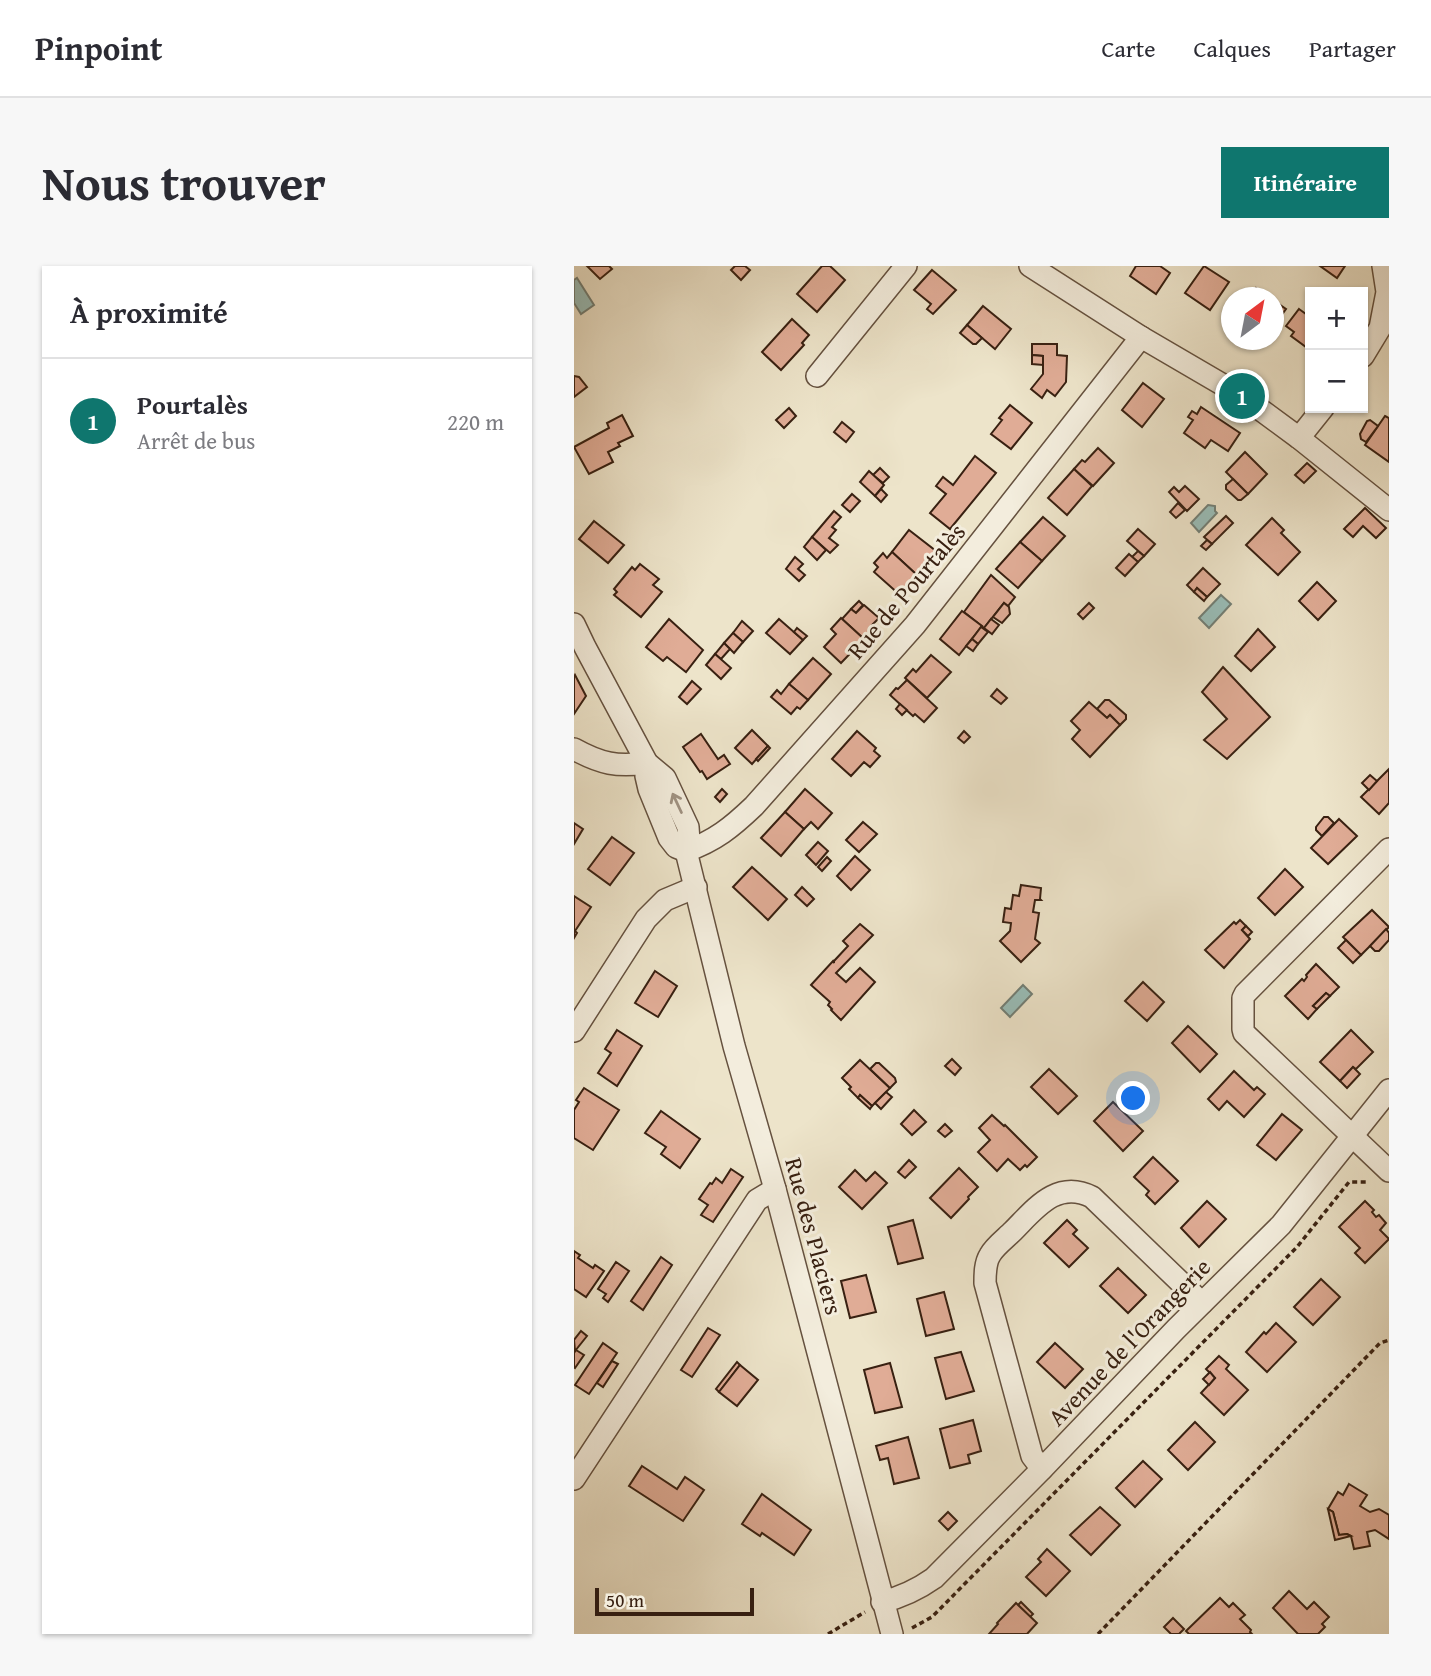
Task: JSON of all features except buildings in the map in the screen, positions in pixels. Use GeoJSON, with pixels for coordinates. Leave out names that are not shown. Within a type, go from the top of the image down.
{"type":"FeatureCollection","features":[{"type":"Feature","properties":{"kind":"street"},"geometry":{"type":"LineString","coordinates":[[817,376],[906,266]]}},
{"type":"Feature","properties":{"kind":"street"},"geometry":{"type":"LineString","coordinates":[[1030,266],[1242,396],[1300,438],[1389,510]]}},
{"type":"Feature","properties":{"kind":"street"},"geometry":{"type":"LineString","coordinates":[[1367,350],[1380,328],[1387,292],[1383,266]]}},
{"type":"Feature","properties":{"kind":"street","name":"Rue de Pourtalès"},"geometry":{"type":"LineString","coordinates":[[686,851],[716,838],[754,806],[915,625],[1142,337]]}},
{"type":"Feature","properties":{"kind":"street"},"geometry":{"type":"LineString","coordinates":[[1300,438],[1320,413]]}},
{"type":"Feature","properties":{"kind":"street","name":"Rue des Placiers"},"geometry":{"type":"LineString","coordinates":[[574,624],[647,764],[665,778],[688,827],[689,841],[686,851],[734,1046],[775,1189],[892,1634]]}},
{"type":"Feature","properties":{"kind":"street"},"geometry":{"type":"LineString","coordinates":[[574,749],[597,761],[625,766],[647,764]]}},
{"type":"Feature","properties":{"kind":"street"},"geometry":{"type":"LineString","coordinates":[[1386,1169],[1244,1033],[1243,998],[1389,849]]}},
{"type":"Feature","properties":{"kind":"street"},"geometry":{"type":"LineString","coordinates":[[574,1031],[646,919],[665,900],[695,887]]}},
{"type":"Feature","properties":{"kind":"street","name":"Avenue de l'Orangerie"},"geometry":{"type":"LineString","coordinates":[[882,1602],[899,1598],[934,1578],[1042,1469],[1281,1225],[1389,1090]]}},
{"type":"Feature","properties":{"kind":"street"},"geometry":{"type":"LineString","coordinates":[[574,1479],[757,1200],[775,1189]]}},
{"type":"Feature","properties":{"kind":"street"},"geometry":{"type":"LineString","coordinates":[[1042,1469],[1032,1456],[985,1283],[990,1255],[1043,1201],[1056,1194],[1082,1192],[1092,1197],[1202,1303]]}},
{"type":"Feature","properties":{"kind":"path"},"geometry":{"type":"LineString","coordinates":[[909,1634],[912,1626],[932,1617],[1297,1247],[1349,1182],[1371,1182],[1386,1169]]}},
{"type":"Feature","properties":{"kind":"path"},"geometry":{"type":"LineString","coordinates":[[1098,1634],[1380,1343],[1389,1340]]}},
{"type":"Feature","properties":{"kind":"path"},"geometry":{"type":"LineString","coordinates":[[828,1634],[882,1602]]}},
{"type":"Feature","properties":{"kind":"water"},"geometry":{"type":"Polygon","coordinates":[[[577,278],[594,305],[581,314],[574,303],[574,280],[577,278]]]}},
{"type":"Feature","properties":{"kind":"water"},"geometry":{"type":"Polygon","coordinates":[[[1208,505],[1215,506],[1217,513],[1199,532],[1191,523],[1208,505]]]}},
{"type":"Feature","properties":{"kind":"water"},"geometry":{"type":"Polygon","coordinates":[[[1221,595],[1231,604],[1209,628],[1199,618],[1221,595]]]}},
{"type":"Feature","properties":{"kind":"water"},"geometry":{"type":"Polygon","coordinates":[[[1023,985],[1032,994],[1010,1017],[1001,1008],[1023,985]]]}},
{"type":"Feature","properties":{"kind":"place","name":"Pourtalès"},"geometry":{"type":"Point","coordinates":[1242,396]}}]}
